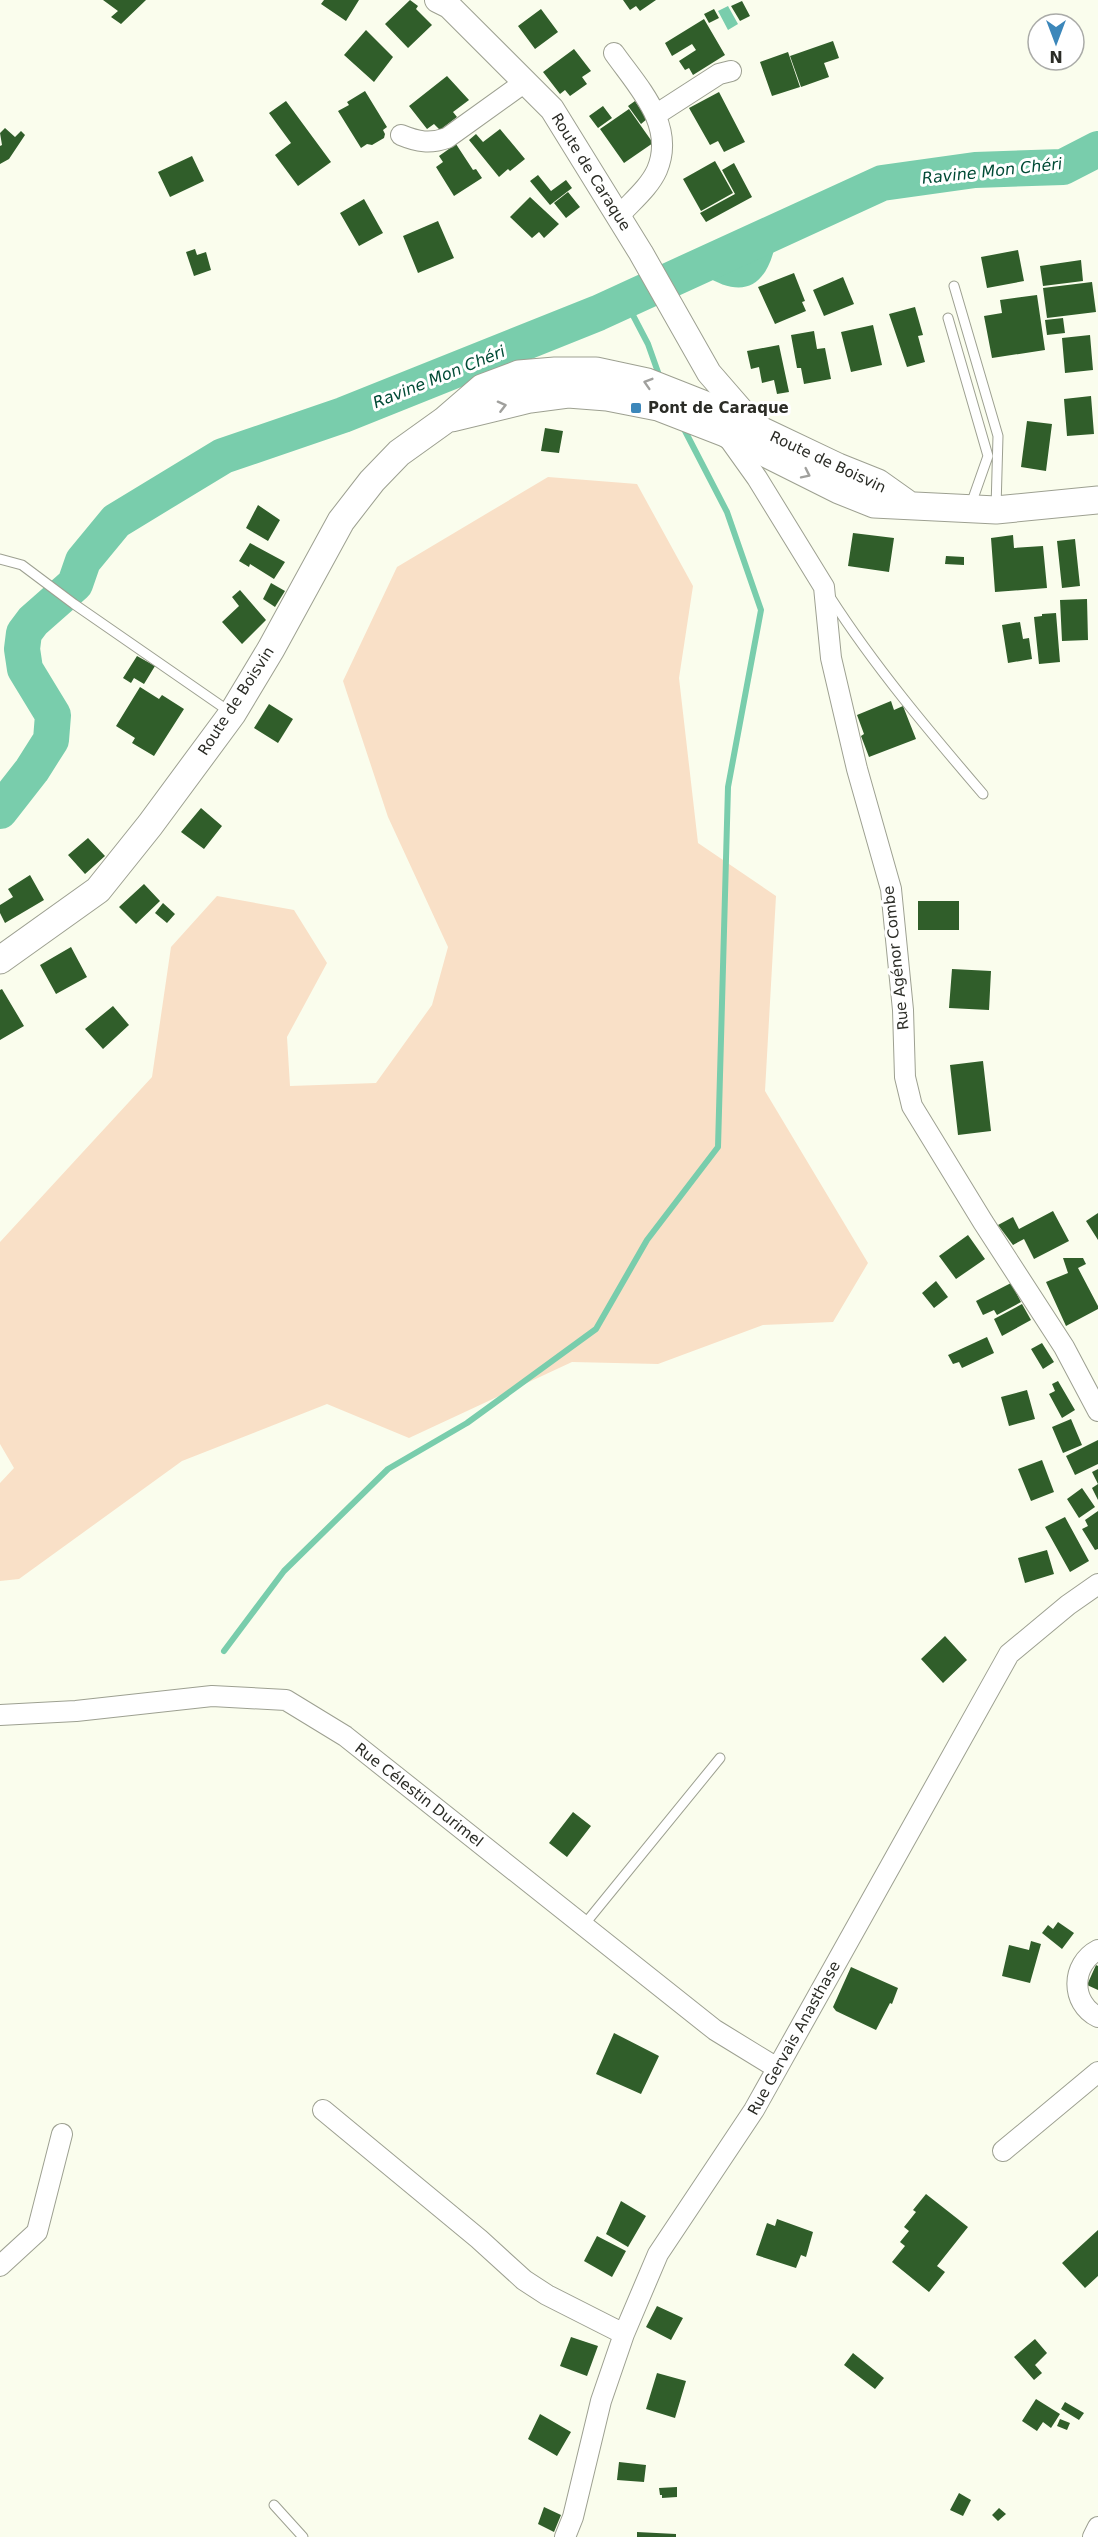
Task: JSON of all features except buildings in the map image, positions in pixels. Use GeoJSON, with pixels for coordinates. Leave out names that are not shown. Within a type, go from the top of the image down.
{"type":"FeatureCollection","features":[{"type":"Feature","properties":{"kind":"main road","name":"Route de Boisvin"},"geometry":{"type":"LineString","coordinates":[[0,960],[98,890],[150,825],[232,714],[271,649],[341,521],[372,481],[399,453],[445,420],[482,388],[519,374],[555,371],[596,371],[647,382],[722,422],[758,430],[878,483],[909,505]]}},
{"type":"Feature","properties":{"kind":"main road","name":"Route de Boisvin"},"geometry":{"type":"LineString","coordinates":[[722,422],[763,467],[874,504],[996,510],[1098,500]]}},
{"type":"Feature","properties":{"kind":"street","name":"Route de Caraque"},"geometry":{"type":"LineString","coordinates":[[447,2],[552,109],[641,254],[710,373],[758,430],[763,467]]}},
{"type":"Feature","properties":{"kind":"street"},"geometry":{"type":"LineString","coordinates":[[614,53],[657,114],[663,146],[657,170],[647,186],[618,216]]}},
{"type":"Feature","properties":{"kind":"street"},"geometry":{"type":"LineString","coordinates":[[657,114],[719,74],[731,71]]}},
{"type":"Feature","properties":{"kind":"street"},"geometry":{"type":"LineString","coordinates":[[401,135],[418,142],[434,143],[447,138],[525,82]]}},
{"type":"Feature","properties":{"kind":"street","name":"Route de Caraque"},"geometry":{"type":"LineString","coordinates":[[710,373],[722,422]]}},
{"type":"Feature","properties":{"kind":"street","name":"Rue Agénor Combe"},"geometry":{"type":"LineString","coordinates":[[763,467],[824,587],[831,658],[856,769],[891,890],[903,1010],[905,1077],[912,1106],[989,1232],[1064,1347],[1098,1411]]}},
{"type":"Feature","properties":{"kind":"street","name":"Rue Gervais Anasthase"},"geometry":{"type":"LineString","coordinates":[[565,2537],[573,2517],[601,2401],[624,2334],[658,2254],[754,2110],[1009,1654],[1068,1605],[1098,1584]]}},
{"type":"Feature","properties":{"kind":"street","name":"Rue Célestin Durimel"},"geometry":{"type":"LineString","coordinates":[[0,1714],[76,1711],[212,1696],[286,1700],[345,1736],[715,2030],[777,2068]]}},
{"type":"Feature","properties":{"kind":"street"},"geometry":{"type":"LineString","coordinates":[[1098,1950],[1083,1962],[1077,1976],[1077,1991],[1082,2004],[1098,2017]]}},
{"type":"Feature","properties":{"kind":"street"},"geometry":{"type":"LineString","coordinates":[[1003,2151],[1098,2072]]}},
{"type":"Feature","properties":{"kind":"street"},"geometry":{"type":"LineString","coordinates":[[323,2110],[480,2239],[524,2280],[547,2295],[624,2334]]}},
{"type":"Feature","properties":{"kind":"street"},"geometry":{"type":"LineString","coordinates":[[0,2265],[37,2232],[62,2134]]}},
{"type":"Feature","properties":{"kind":"street"},"geometry":{"type":"LineString","coordinates":[[1093,2537],[1098,2528]]}},
{"type":"Feature","properties":{"kind":"lane"},"geometry":{"type":"LineString","coordinates":[[954,286],[998,436],[996,510]]}},
{"type":"Feature","properties":{"kind":"lane"},"geometry":{"type":"LineString","coordinates":[[948,318],[988,456],[969,509]]}},
{"type":"Feature","properties":{"kind":"lane"},"geometry":{"type":"LineString","coordinates":[[0,559],[22,565],[232,714]]}},
{"type":"Feature","properties":{"kind":"lane"},"geometry":{"type":"LineString","coordinates":[[824,587],[853,632],[934,737],[983,794]]}},
{"type":"Feature","properties":{"kind":"lane"},"geometry":{"type":"LineString","coordinates":[[584,1925],[720,1758]]}},
{"type":"Feature","properties":{"kind":"lane"},"geometry":{"type":"LineString","coordinates":[[274,2505],[303,2537]]}},
{"type":"Feature","properties":{"kind":"shaded area"},"geometry":{"type":"Polygon","coordinates":[[[728,6],[738,24],[728,30],[718,11],[728,6]]]}},
{"type":"Feature","properties":{"kind":"shaded area"},"geometry":{"type":"Polygon","coordinates":[[[769,239],[774,250],[769,264],[756,282],[739,288],[717,282],[704,275],[706,256],[710,248],[769,239]]]}},
{"type":"Feature","properties":{"kind":"shaded area"},"geometry":{"type":"Polygon","coordinates":[[[548,477],[637,484],[693,586],[679,678],[698,843],[776,896],[765,1091],[868,1263],[833,1322],[763,1325],[658,1364],[572,1362],[409,1438],[327,1404],[182,1461],[19,1579],[0,1581],[0,1483],[14,1468],[0,1444],[0,1242],[152,1077],[171,947],[217,896],[294,910],[327,963],[287,1037],[290,1086],[376,1083],[432,1005],[448,947],[388,817],[343,681],[397,567],[548,477]]]}},
{"type":"Feature","properties":{"kind":"waterway","name":"Ravine Mon Chéri"},"geometry":{"type":"LineString","coordinates":[[0,811],[32,770],[51,740],[53,715],[25,669],[22,649],[24,633],[33,621],[75,584],[83,561],[116,521],[223,456],[343,415],[598,313],[882,183],[975,170],[1063,167],[1098,149]]}},
{"type":"Feature","properties":{"kind":"waterway"},"geometry":{"type":"LineString","coordinates":[[625,300],[648,344],[659,375]]}},
{"type":"Feature","properties":{"kind":"waterway"},"geometry":{"type":"LineString","coordinates":[[224,1651],[284,1571],[388,1469],[467,1423],[596,1329],[647,1240],[718,1147],[728,787],[761,610],[727,512],[684,429]]}},
{"type":"Feature","properties":{"kind":"place","name":"Pont de Caraque"},"geometry":{"type":"Point","coordinates":[636,408]}}]}
